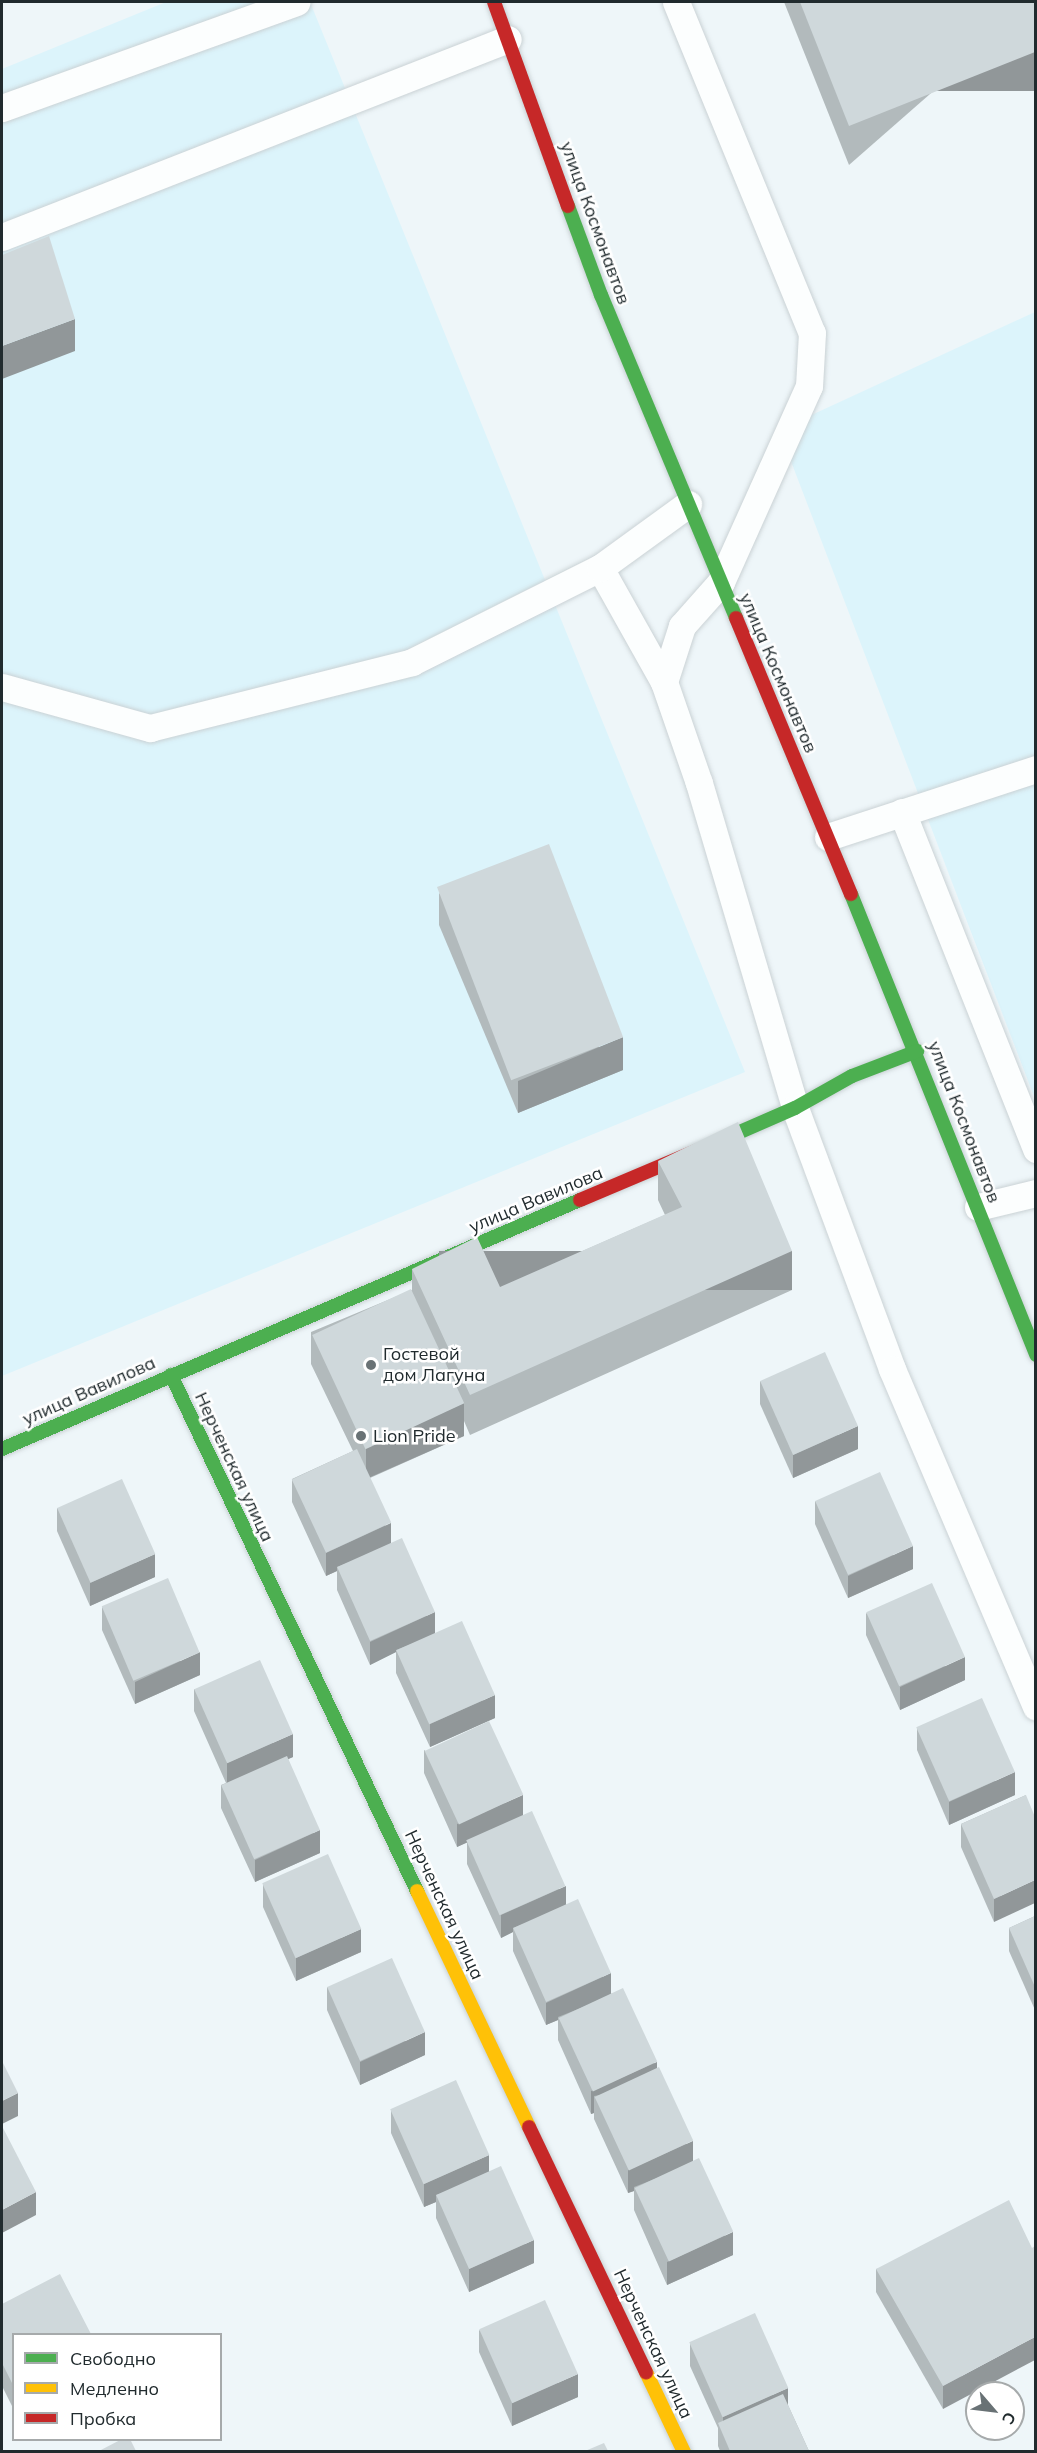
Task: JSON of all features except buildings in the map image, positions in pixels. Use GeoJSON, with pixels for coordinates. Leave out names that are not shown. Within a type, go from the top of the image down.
{"type":"FeatureCollection","features":[{"type":"Feature","properties":{"kind":"street","name":"улица Космонавтов"},"geometry":{"type":"LineString","coordinates":[[494,2],[601,295],[917,1051],[1035,1355]]}},
{"type":"Feature","properties":{"kind":"street","name":"улица Вавилова"},"geometry":{"type":"LineString","coordinates":[[2,1449],[795,1108],[852,1076],[917,1051]]}},
{"type":"Feature","properties":{"kind":"street","name":"Нерченская улица"},"geometry":{"type":"LineString","coordinates":[[171,1375],[684,2451]]}},
{"type":"Feature","properties":{"kind":"lane"},"geometry":{"type":"LineString","coordinates":[[2,108],[297,2]]}},
{"type":"Feature","properties":{"kind":"lane"},"geometry":{"type":"LineString","coordinates":[[664,682],[682,626],[721,582],[809,386],[812,333],[676,2]]}},
{"type":"Feature","properties":{"kind":"lane"},"geometry":{"type":"LineString","coordinates":[[2,237],[508,39]]}},
{"type":"Feature","properties":{"kind":"lane"},"geometry":{"type":"LineString","coordinates":[[2,687],[150,728],[412,662],[600,568],[688,504]]}},
{"type":"Feature","properties":{"kind":"lane"},"geometry":{"type":"LineString","coordinates":[[600,568],[664,682],[699,783],[795,1108],[892,1369],[1035,1707]]}},
{"type":"Feature","properties":{"kind":"lane"},"geometry":{"type":"LineString","coordinates":[[828,837],[1035,769]]}},
{"type":"Feature","properties":{"kind":"lane"},"geometry":{"type":"LineString","coordinates":[[902,812],[1035,1149]]}},
{"type":"Feature","properties":{"kind":"lane"},"geometry":{"type":"LineString","coordinates":[[978,1207],[1035,1193]]}},
{"type":"Feature","properties":{"kind":"shaded area"},"geometry":{"type":"Polygon","coordinates":[[[166,2],[310,2],[745,1072],[2,1376],[2,69],[166,2]]]}},
{"type":"Feature","properties":{"kind":"shaded area"},"geometry":{"type":"Polygon","coordinates":[[[1035,312],[1035,1099],[779,430],[1035,312]]]}},
{"type":"Feature","properties":{"kind":"traffic: fast"},"geometry":{"type":"LineString","coordinates":[[568,206],[601,295],[736,618]]}},
{"type":"Feature","properties":{"kind":"traffic: fast"},"geometry":{"type":"LineString","coordinates":[[851,894],[1036,1355]]}},
{"type":"Feature","properties":{"kind":"traffic: fast"},"geometry":{"type":"LineString","coordinates":[[717,1142],[795,1108],[852,1076],[917,1051]]}},
{"type":"Feature","properties":{"kind":"traffic: fast"},"geometry":{"type":"LineString","coordinates":[[2,1449],[580,1200]]}},
{"type":"Feature","properties":{"kind":"traffic: fast"},"geometry":{"type":"LineString","coordinates":[[171,1375],[417,1891]]}},
{"type":"Feature","properties":{"kind":"traffic: slow"},"geometry":{"type":"LineString","coordinates":[[417,1891],[529,2127]]}},
{"type":"Feature","properties":{"kind":"traffic: slow"},"geometry":{"type":"LineString","coordinates":[[646,2372],[684,2452]]}},
{"type":"Feature","properties":{"kind":"traffic: jam"},"geometry":{"type":"LineString","coordinates":[[494,2],[568,206]]}},
{"type":"Feature","properties":{"kind":"traffic: jam"},"geometry":{"type":"LineString","coordinates":[[736,618],[851,894]]}},
{"type":"Feature","properties":{"kind":"traffic: jam"},"geometry":{"type":"LineString","coordinates":[[580,1200],[717,1142]]}},
{"type":"Feature","properties":{"kind":"traffic: jam"},"geometry":{"type":"LineString","coordinates":[[529,2127],[646,2372]]}},
{"type":"Feature","properties":{"kind":"place","name":"Гостевой дом Лагуна"},"geometry":{"type":"Point","coordinates":[371,1365]}},
{"type":"Feature","properties":{"kind":"place","name":"Lion Pride"},"geometry":{"type":"Point","coordinates":[361,1436]}}]}
